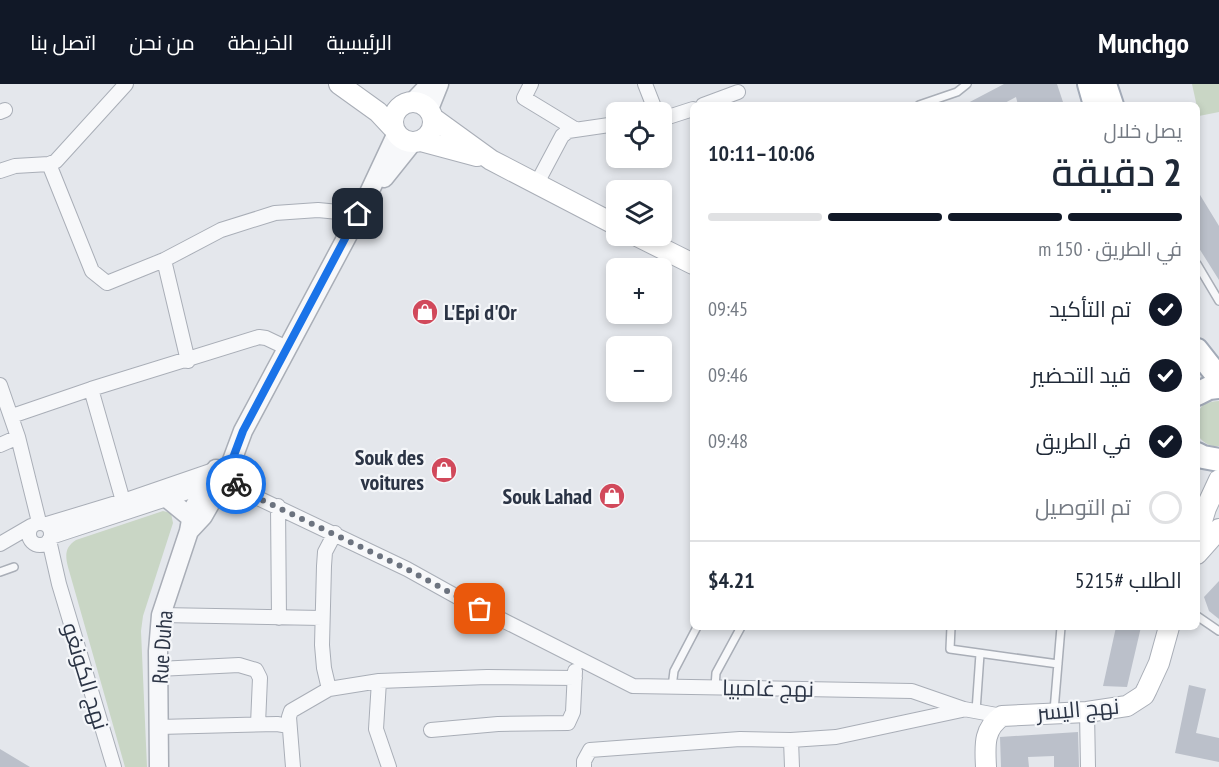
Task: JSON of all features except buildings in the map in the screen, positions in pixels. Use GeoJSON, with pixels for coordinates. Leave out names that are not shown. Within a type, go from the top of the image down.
{"type":"FeatureCollection","features":[{"type":"Feature","properties":{"kind":"main road"},"geometry":{"type":"LineString","coordinates":[[339,84],[406,136],[491,160]]}},
{"type":"Feature","properties":{"kind":"main road"},"geometry":{"type":"LineString","coordinates":[[346,84],[419,108],[491,160],[606,220]]}},
{"type":"Feature","properties":{"kind":"main road"},"geometry":{"type":"LineString","coordinates":[[1089,84],[1094,102]]}},
{"type":"Feature","properties":{"kind":"main road"},"geometry":{"type":"LineString","coordinates":[[406,136],[431,131],[419,108]]}},
{"type":"Feature","properties":{"kind":"main road"},"geometry":{"type":"LineString","coordinates":[[406,136],[394,113],[419,108]]}},
{"type":"Feature","properties":{"kind":"main road"},"geometry":{"type":"LineString","coordinates":[[657,246],[690,262]]}},
{"type":"Feature","properties":{"kind":"main road"},"geometry":{"type":"LineString","coordinates":[[1200,350],[1219,360]]}},
{"type":"Feature","properties":{"kind":"main road"},"geometry":{"type":"LineString","coordinates":[[1200,352],[1219,378]]}},
{"type":"Feature","properties":{"kind":"main road"},"geometry":{"type":"LineString","coordinates":[[1200,527],[1219,480]]}},
{"type":"Feature","properties":{"kind":"main road"},"geometry":{"type":"LineString","coordinates":[[1200,551],[1219,529]]}},
{"type":"Feature","properties":{"kind":"main road","name":"نهج اليسر"},"geometry":{"type":"LineString","coordinates":[[1002,716],[1087,712],[1127,706],[1144,695],[1158,663],[1167,630]]}},
{"type":"Feature","properties":{"kind":"main road"},"geometry":{"type":"LineString","coordinates":[[986,767],[986,734],[996,720],[1002,716]]}},
{"type":"Feature","properties":{"kind":"street"},"geometry":{"type":"LineString","coordinates":[[0,171],[15,166],[49,164],[56,160],[126,84]]}},
{"type":"Feature","properties":{"kind":"street"},"geometry":{"type":"LineString","coordinates":[[419,108],[430,84]]}},
{"type":"Feature","properties":{"kind":"street"},"geometry":{"type":"LineString","coordinates":[[419,108],[439,84]]}},
{"type":"Feature","properties":{"kind":"street"},"geometry":{"type":"LineString","coordinates":[[531,84],[524,98],[575,129]]}},
{"type":"Feature","properties":{"kind":"street"},"geometry":{"type":"LineString","coordinates":[[645,84],[652,102]]}},
{"type":"Feature","properties":{"kind":"street"},"geometry":{"type":"LineString","coordinates":[[713,102],[738,94]]}},
{"type":"Feature","properties":{"kind":"street"},"geometry":{"type":"LineString","coordinates":[[672,116],[690,110]]}},
{"type":"Feature","properties":{"kind":"street"},"geometry":{"type":"LineString","coordinates":[[537,183],[562,136],[575,129],[606,125]]}},
{"type":"Feature","properties":{"kind":"street","name":"Rue Duha"},"geometry":{"type":"LineString","coordinates":[[159,767],[158,634],[161,615],[189,524],[204,516],[217,479],[362,207],[406,136]]}},
{"type":"Feature","properties":{"kind":"street"},"geometry":{"type":"LineString","coordinates":[[49,164],[92,271],[107,283],[164,260],[221,230],[275,213],[362,207]]}},
{"type":"Feature","properties":{"kind":"street"},"geometry":{"type":"LineString","coordinates":[[164,260],[188,361]]}},
{"type":"Feature","properties":{"kind":"street"},"geometry":{"type":"LineString","coordinates":[[12,416],[259,337],[287,348]]}},
{"type":"Feature","properties":{"kind":"street","name":"نهج الكونغو"},"geometry":{"type":"LineString","coordinates":[[0,385],[18,437],[41,534],[114,767]]}},
{"type":"Feature","properties":{"kind":"street"},"geometry":{"type":"LineString","coordinates":[[91,389],[125,507]]}},
{"type":"Feature","properties":{"kind":"street"},"geometry":{"type":"LineString","coordinates":[[0,445],[18,437]]}},
{"type":"Feature","properties":{"kind":"street"},"geometry":{"type":"LineString","coordinates":[[125,507],[168,499],[217,479]]}},
{"type":"Feature","properties":{"kind":"street"},"geometry":{"type":"LineString","coordinates":[[0,545],[217,479]]}},
{"type":"Feature","properties":{"kind":"street","name":"نهج غامبيا"},"geometry":{"type":"LineString","coordinates":[[217,479],[335,533],[633,686],[912,691],[970,711]]}},
{"type":"Feature","properties":{"kind":"street"},"geometry":{"type":"LineString","coordinates":[[168,499],[189,524]]}},
{"type":"Feature","properties":{"kind":"street"},"geometry":{"type":"LineString","coordinates":[[278,506],[279,618]]}},
{"type":"Feature","properties":{"kind":"street"},"geometry":{"type":"LineString","coordinates":[[329,689],[324,668],[322,618],[325,552],[335,533]]}},
{"type":"Feature","properties":{"kind":"street"},"geometry":{"type":"LineString","coordinates":[[161,615],[322,618]]}},
{"type":"Feature","properties":{"kind":"street"},"geometry":{"type":"LineString","coordinates":[[431,730],[498,724],[568,723],[572,718],[576,657]]}},
{"type":"Feature","properties":{"kind":"street"},"geometry":{"type":"LineString","coordinates":[[158,669],[239,665],[256,670],[260,678],[258,724]]}},
{"type":"Feature","properties":{"kind":"street"},"geometry":{"type":"LineString","coordinates":[[293,767],[289,726],[291,711],[329,689],[379,681],[487,677],[575,678]]}},
{"type":"Feature","properties":{"kind":"street"},"geometry":{"type":"LineString","coordinates":[[379,681],[376,729],[389,767]]}},
{"type":"Feature","properties":{"kind":"street"},"geometry":{"type":"LineString","coordinates":[[584,767],[584,761],[590,750],[740,739],[791,740],[836,737],[970,711],[1002,716]]}},
{"type":"Feature","properties":{"kind":"street"},"geometry":{"type":"LineString","coordinates":[[1087,712],[1088,767]]}},
{"type":"Feature","properties":{"kind":"street"},"geometry":{"type":"LineString","coordinates":[[159,727],[258,724],[289,726]]}},
{"type":"Feature","properties":{"kind":"street"},"geometry":{"type":"LineString","coordinates":[[791,740],[792,767]]}},
{"type":"Feature","properties":{"kind":"lane"},"geometry":{"type":"LineString","coordinates":[[928,102],[957,92],[967,84]]}},
{"type":"Feature","properties":{"kind":"lane"},"geometry":{"type":"LineString","coordinates":[[1200,269],[1219,301]]}},
{"type":"Feature","properties":{"kind":"lane"},"geometry":{"type":"LineString","coordinates":[[0,572],[14,567]]}},
{"type":"Feature","properties":{"kind":"lane"},"geometry":{"type":"LineString","coordinates":[[1200,618],[1219,631]]}},
{"type":"Feature","properties":{"kind":"lane"},"geometry":{"type":"LineString","coordinates":[[672,688],[674,671],[695,630]]}},
{"type":"Feature","properties":{"kind":"lane"},"geometry":{"type":"LineString","coordinates":[[715,688],[716,673],[739,630]]}},
{"type":"Feature","properties":{"kind":"lane"},"geometry":{"type":"LineString","coordinates":[[951,630],[950,649],[1058,664]]}},
{"type":"Feature","properties":{"kind":"lane"},"geometry":{"type":"LineString","coordinates":[[1054,712],[1061,630]]}},
{"type":"Feature","properties":{"kind":"lane"},"geometry":{"type":"LineString","coordinates":[[970,711],[980,654]]}},
{"type":"Feature","properties":{"kind":"green space"},"geometry":{"type":"Polygon","coordinates":[[[1192,84],[1219,84],[1219,112],[1200,116],[1200,102],[1196,102],[1192,84]]]}},
{"type":"Feature","properties":{"kind":"green space"},"geometry":{"type":"Polygon","coordinates":[[[1219,401],[1219,446],[1212,446],[1200,438],[1200,409],[1211,402],[1219,401]]]}},
{"type":"Feature","properties":{"kind":"green space"},"geometry":{"type":"Polygon","coordinates":[[[163,511],[171,513],[173,523],[143,616],[141,631],[147,767],[125,767],[68,567],[67,552],[76,540],[163,511]]]}},
{"type":"Feature","properties":{"kind":"way so far"},"geometry":{"type":"LineString","coordinates":[[236,484],[239,489],[335,533],[480,609]]}},
{"type":"Feature","properties":{"kind":"place","name":"L'Epi d'Or"},"geometry":{"type":"Point","coordinates":[425,312]}},
{"type":"Feature","properties":{"kind":"place","name":"Souk des voitures"},"geometry":{"type":"Point","coordinates":[444,470]}},
{"type":"Feature","properties":{"kind":"place","name":"Souk Lahad"},"geometry":{"type":"Point","coordinates":[612,496]}},
{"type":"Feature","properties":{"kind":"route"},"geometry":{"type":"LineString","coordinates":[[236,484],[227,474],[243,431],[358,214]]}}]}
